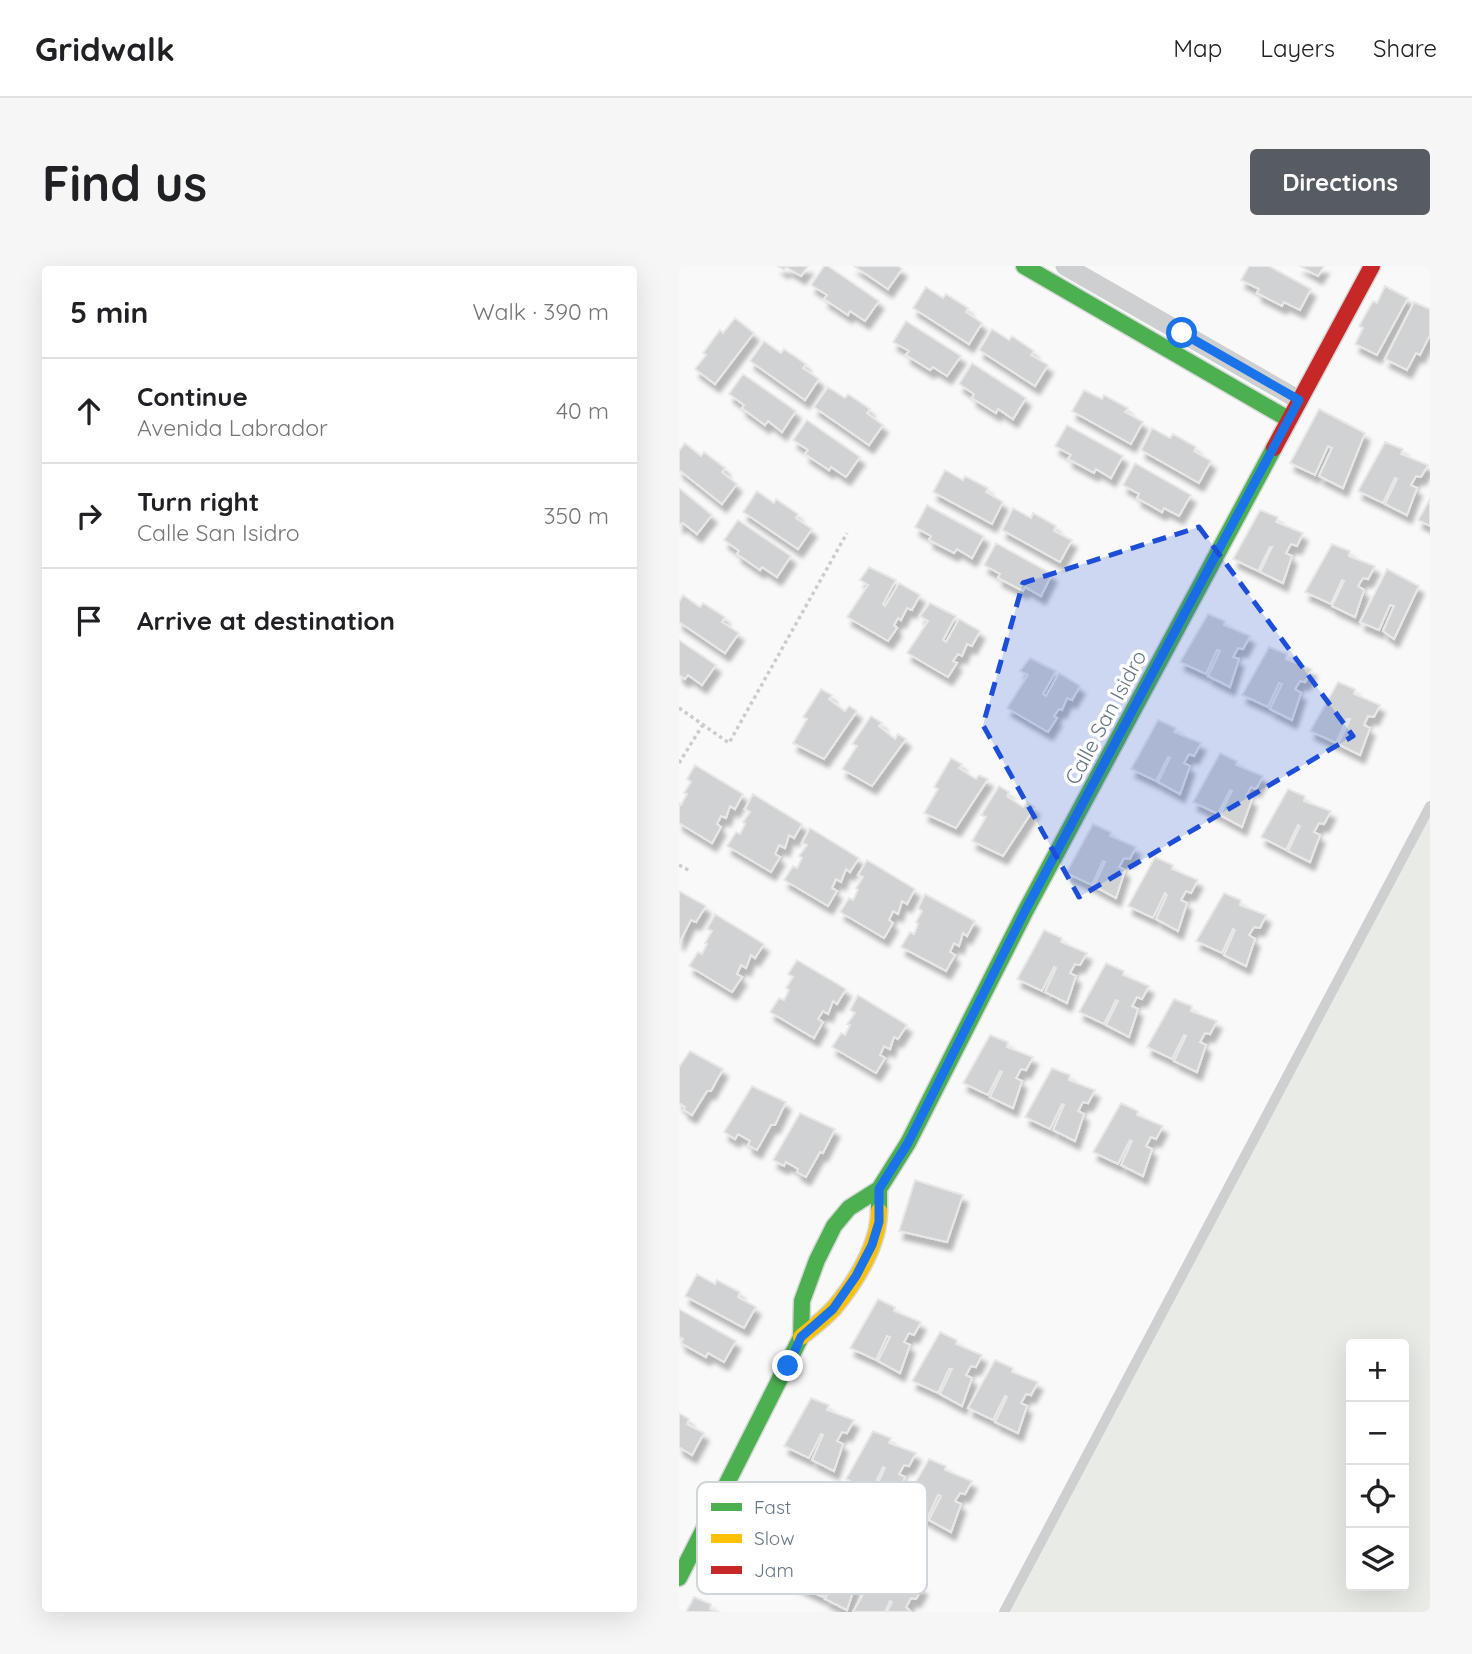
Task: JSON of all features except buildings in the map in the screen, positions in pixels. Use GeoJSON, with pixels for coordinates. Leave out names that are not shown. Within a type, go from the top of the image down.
{"type":"FeatureCollection","features":[{"type":"Feature","properties":{"kind":"street"},"geometry":{"type":"LineString","coordinates":[[1024,266],[1288,419]]}},
{"type":"Feature","properties":{"kind":"street"},"geometry":{"type":"LineString","coordinates":[[1065,266],[1299,400]]}},
{"type":"Feature","properties":{"kind":"street","name":"Calle San Isidro"},"geometry":{"type":"LineString","coordinates":[[728,1482],[801,1337],[802,1301],[828,1237],[849,1208],[879,1189],[908,1143],[1025,911],[1372,266]]}},
{"type":"Feature","properties":{"kind":"street"},"geometry":{"type":"LineString","coordinates":[[1171,352],[1182,333]]}},
{"type":"Feature","properties":{"kind":"street","name":"Calle San Isidro"},"geometry":{"type":"LineString","coordinates":[[801,1337],[833,1309],[856,1276],[872,1245],[879,1222],[879,1189]]}},
{"type":"Feature","properties":{"kind":"street","name":"Calle San Isidro"},"geometry":{"type":"LineString","coordinates":[[679,1578],[697,1543]]}},
{"type":"Feature","properties":{"kind":"lane"},"geometry":{"type":"LineString","coordinates":[[1004,1612],[1430,806]]}},
{"type":"Feature","properties":{"kind":"path"},"geometry":{"type":"LineString","coordinates":[[679,708],[729,743],[847,533]]}},
{"type":"Feature","properties":{"kind":"path"},"geometry":{"type":"LineString","coordinates":[[679,763],[702,726]]}},
{"type":"Feature","properties":{"kind":"path"},"geometry":{"type":"LineString","coordinates":[[679,865],[690,871]]}},
{"type":"Feature","properties":{"kind":"highlighted area"},"geometry":{"type":"Polygon","coordinates":[[[1199,527],[1353,736],[1079,897],[983,725],[1023,583],[1199,527]]]}},
{"type":"Feature","properties":{"kind":"shaded area"},"geometry":{"type":"Polygon","coordinates":[[[1430,806],[1430,1612],[1004,1612],[1430,806]]]}},
{"type":"Feature","properties":{"kind":"traffic: fast"},"geometry":{"type":"LineString","coordinates":[[1024,266],[1288,419]]}},
{"type":"Feature","properties":{"kind":"traffic: fast"},"geometry":{"type":"LineString","coordinates":[[879,1189],[908,1143],[1026,910],[1274,448]]}},
{"type":"Feature","properties":{"kind":"traffic: fast"},"geometry":{"type":"LineString","coordinates":[[728,1482],[801,1337],[802,1301],[817,1260],[834,1226],[849,1208],[879,1189],[879,1211]]}},
{"type":"Feature","properties":{"kind":"traffic: fast"},"geometry":{"type":"LineString","coordinates":[[679,1578],[697,1542]]}},
{"type":"Feature","properties":{"kind":"traffic: slow"},"geometry":{"type":"LineString","coordinates":[[801,1337],[834,1308],[850,1287],[875,1237],[879,1211]]}},
{"type":"Feature","properties":{"kind":"traffic: jam"},"geometry":{"type":"LineString","coordinates":[[1274,448],[1372,266]]}},
{"type":"Feature","properties":{"kind":"route"},"geometry":{"type":"LineString","coordinates":[[788,1366],[801,1337],[833,1309],[856,1276],[872,1245],[879,1222],[879,1189],[908,1143],[1025,911],[1299,400],[1182,333]]}}]}
